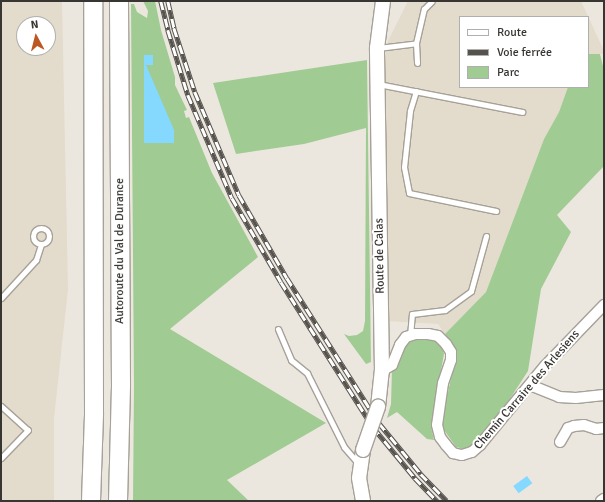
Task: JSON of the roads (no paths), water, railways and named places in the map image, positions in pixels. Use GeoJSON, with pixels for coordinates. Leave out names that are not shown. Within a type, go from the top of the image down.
{"type":"FeatureCollection","features":[{"type":"Feature","properties":{"kind":"highway"},"geometry":{"type":"LineString","coordinates":[[91,501],[94,413],[93,1]]}},
{"type":"Feature","properties":{"kind":"highway","name":"Autoroute du Val de Durance"},"geometry":{"type":"LineString","coordinates":[[118,501],[121,392],[119,1]]}},
{"type":"Feature","properties":{"kind":"main road","name":"Route de Calas"},"geometry":{"type":"LineString","coordinates":[[363,501],[359,478],[360,465],[363,450],[378,407],[382,372],[376,48],[383,3]]}},
{"type":"Feature","properties":{"kind":"street","name":"Chemin Carraire des Arlesiens"},"geometry":{"type":"LineString","coordinates":[[410,336],[428,334],[438,336],[451,352],[443,383],[438,425],[440,437],[453,452],[462,455],[472,452],[480,445],[546,366],[604,305]]}},
{"type":"Feature","properties":{"kind":"street"},"geometry":{"type":"LineString","coordinates":[[382,372],[392,365],[400,345],[406,337],[410,336]]}},
{"type":"Feature","properties":{"kind":"street"},"geometry":{"type":"LineString","coordinates":[[530,385],[559,397],[576,398],[604,395]]}},
{"type":"Feature","properties":{"kind":"street"},"geometry":{"type":"LineString","coordinates":[[560,442],[568,428],[574,426],[584,425],[596,429],[604,428]]}},
{"type":"Feature","properties":{"kind":"lane"},"geometry":{"type":"LineString","coordinates":[[417,63],[416,43],[424,9],[432,1]]}},
{"type":"Feature","properties":{"kind":"lane"},"geometry":{"type":"LineString","coordinates":[[376,48],[416,43]]}},
{"type":"Feature","properties":{"kind":"lane"},"geometry":{"type":"LineString","coordinates":[[376,83],[522,112]]}},
{"type":"Feature","properties":{"kind":"lane"},"geometry":{"type":"LineString","coordinates":[[416,91],[410,111],[404,167],[409,193],[496,211]]}},
{"type":"Feature","properties":{"kind":"lane"},"geometry":{"type":"LineString","coordinates":[[410,336],[412,314],[445,310],[471,291],[486,236]]}},
{"type":"Feature","properties":{"kind":"lane"},"geometry":{"type":"LineString","coordinates":[[1,298],[36,260],[41,245]]}},
{"type":"Feature","properties":{"kind":"lane"},"geometry":{"type":"LineString","coordinates":[[278,329],[292,360],[307,373],[344,447],[360,465]]}},
{"type":"Feature","properties":{"kind":"lane"},"geometry":{"type":"LineString","coordinates":[[1,406],[28,430],[1,458]]}},
{"type":"Feature","properties":{"kind":"water"},"geometry":{"type":"Polygon","coordinates":[[[144,55],[153,55],[153,65],[146,65],[174,130],[174,143],[144,143],[144,55]]]}},
{"type":"Feature","properties":{"kind":"water"},"geometry":{"type":"Polygon","coordinates":[[[527,476],[532,483],[519,493],[513,486],[527,476]]]}},
{"type":"Feature","properties":{"kind":"railway"},"geometry":{"type":"LineString","coordinates":[[161,1],[168,30],[188,95],[232,198],[281,282],[373,427],[415,478],[437,501]]}},
{"type":"Feature","properties":{"kind":"railway"},"geometry":{"type":"LineString","coordinates":[[168,1],[174,28],[195,92],[239,195],[287,278],[379,423],[421,474],[447,501]]}}]}
